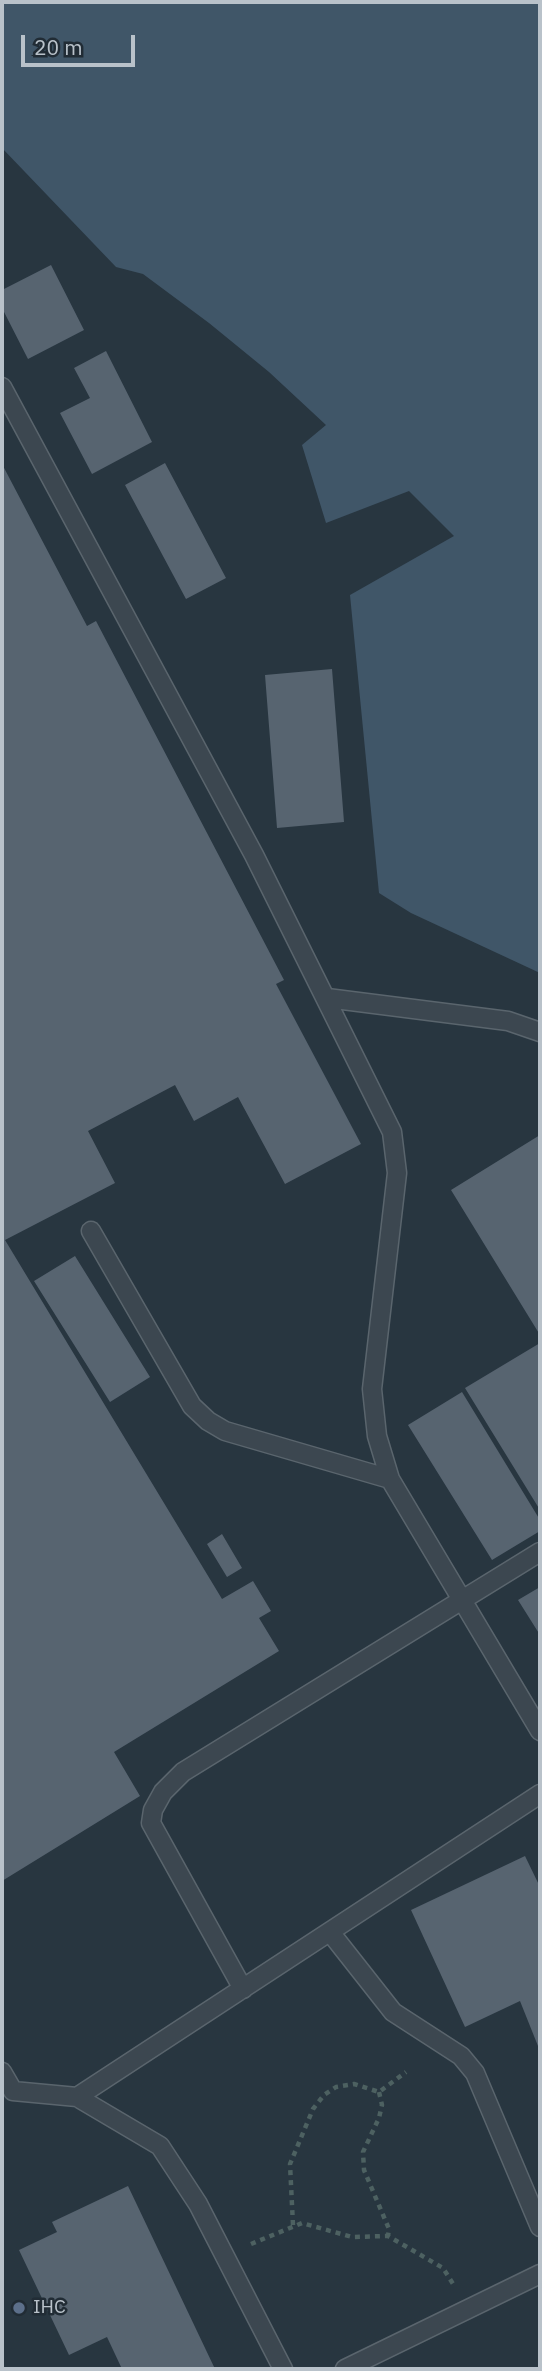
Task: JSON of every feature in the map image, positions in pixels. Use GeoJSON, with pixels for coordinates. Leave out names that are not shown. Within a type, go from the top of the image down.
{"type":"FeatureCollection","features":[{"type":"Feature","properties":{"kind":"lane"},"geometry":{"type":"LineString","coordinates":[[2,387],[254,855],[392,1132],[397,1173],[372,1389],[377,1436],[390,1479],[540,1731]]}},
{"type":"Feature","properties":{"kind":"lane"},"geometry":{"type":"LineString","coordinates":[[327,998],[508,1021],[540,1032]]}},
{"type":"Feature","properties":{"kind":"lane"},"geometry":{"type":"LineString","coordinates":[[91,1231],[191,1406],[208,1421],[225,1431],[390,1479]]}},
{"type":"Feature","properties":{"kind":"lane"},"geometry":{"type":"LineString","coordinates":[[243,1989],[150,1823],[153,1810],[163,1792],[183,1772],[540,1552]]}},
{"type":"Feature","properties":{"kind":"lane"},"geometry":{"type":"LineString","coordinates":[[77,2097],[540,1794]]}},
{"type":"Feature","properties":{"kind":"lane"},"geometry":{"type":"LineString","coordinates":[[331,1933],[393,2011],[461,2056],[475,2073],[540,2227]]}},
{"type":"Feature","properties":{"kind":"lane"},"geometry":{"type":"LineString","coordinates":[[2,2072],[7,2094],[77,2097],[160,2146],[198,2204],[283,2369]]}},
{"type":"Feature","properties":{"kind":"lane"},"geometry":{"type":"LineString","coordinates":[[345,2369],[540,2274]]}},
{"type":"Feature","properties":{"kind":"path"},"geometry":{"type":"LineString","coordinates":[[379,2092],[406,2072]]}},
{"type":"Feature","properties":{"kind":"path"},"geometry":{"type":"LineString","coordinates":[[293,2224],[290,2164],[313,2109],[324,2095],[336,2087],[354,2084],[379,2092]]}},
{"type":"Feature","properties":{"kind":"path"},"geometry":{"type":"LineString","coordinates":[[379,2092],[382,2105],[363,2152],[364,2170],[389,2230],[388,2236]]}},
{"type":"Feature","properties":{"kind":"path"},"geometry":{"type":"LineString","coordinates":[[247,2246],[293,2224],[302,2223],[352,2238],[388,2236],[443,2268],[468,2309]]}},
{"type":"Feature","properties":{"kind":"water"},"geometry":{"type":"Polygon","coordinates":[[[2,2],[540,2],[540,973],[411,913],[379,893],[350,595],[454,536],[409,491],[326,523],[302,445],[326,425],[269,372],[209,323],[143,274],[116,267],[2,148],[2,2]]]}},
{"type":"Feature","properties":{"kind":"building"},"geometry":{"type":"Polygon","coordinates":[[[51,265],[84,330],[28,359],[2,308],[2,290],[51,265]]]}},
{"type":"Feature","properties":{"kind":"building"},"geometry":{"type":"Polygon","coordinates":[[[106,351],[152,442],[92,474],[60,413],[90,398],[74,368],[106,351]]]}},
{"type":"Feature","properties":{"kind":"building"},"geometry":{"type":"Polygon","coordinates":[[[165,463],[226,578],[186,599],[125,485],[165,463]]]}},
{"type":"Feature","properties":{"kind":"building"},"geometry":{"type":"Polygon","coordinates":[[[2,464],[87,626],[96,621],[284,980],[276,984],[361,1144],[285,1184],[238,1097],[194,1121],[175,1085],[88,1131],[115,1183],[5,1240],[222,1599],[253,1581],[271,1611],[259,1618],[279,1651],[114,1752],[140,1796],[2,1881],[2,464]]]}},
{"type":"Feature","properties":{"kind":"building"},"geometry":{"type":"Polygon","coordinates":[[[332,669],[344,822],[277,828],[265,675],[332,669]]]}},
{"type":"Feature","properties":{"kind":"building"},"geometry":{"type":"Polygon","coordinates":[[[540,1135],[540,1335],[451,1190],[540,1135]]]}},
{"type":"Feature","properties":{"kind":"building"},"geometry":{"type":"Polygon","coordinates":[[[75,1256],[150,1377],[110,1402],[34,1281],[75,1256]]]}},
{"type":"Feature","properties":{"kind":"building"},"geometry":{"type":"Polygon","coordinates":[[[540,1343],[540,1510],[465,1388],[540,1343]]]}},
{"type":"Feature","properties":{"kind":"building"},"geometry":{"type":"Polygon","coordinates":[[[462,1392],[540,1520],[540,1531],[492,1560],[408,1425],[462,1392]]]}},
{"type":"Feature","properties":{"kind":"building"},"geometry":{"type":"Polygon","coordinates":[[[222,1534],[242,1568],[227,1577],[207,1544],[222,1534]]]}},
{"type":"Feature","properties":{"kind":"building"},"geometry":{"type":"Polygon","coordinates":[[[540,1587],[540,1635],[518,1600],[540,1587]]]}},
{"type":"Feature","properties":{"kind":"building"},"geometry":{"type":"Polygon","coordinates":[[[525,1856],[540,1887],[540,2051],[520,2001],[465,2027],[411,1910],[525,1856]]]}},
{"type":"Feature","properties":{"kind":"building"},"geometry":{"type":"Polygon","coordinates":[[[128,2186],[215,2369],[122,2369],[107,2337],[69,2355],[19,2250],[57,2232],[52,2222],[128,2186]]]}},
{"type":"Feature","properties":{"kind":"place","name":"IHC"},"geometry":{"type":"Point","coordinates":[19,2308]}}]}
